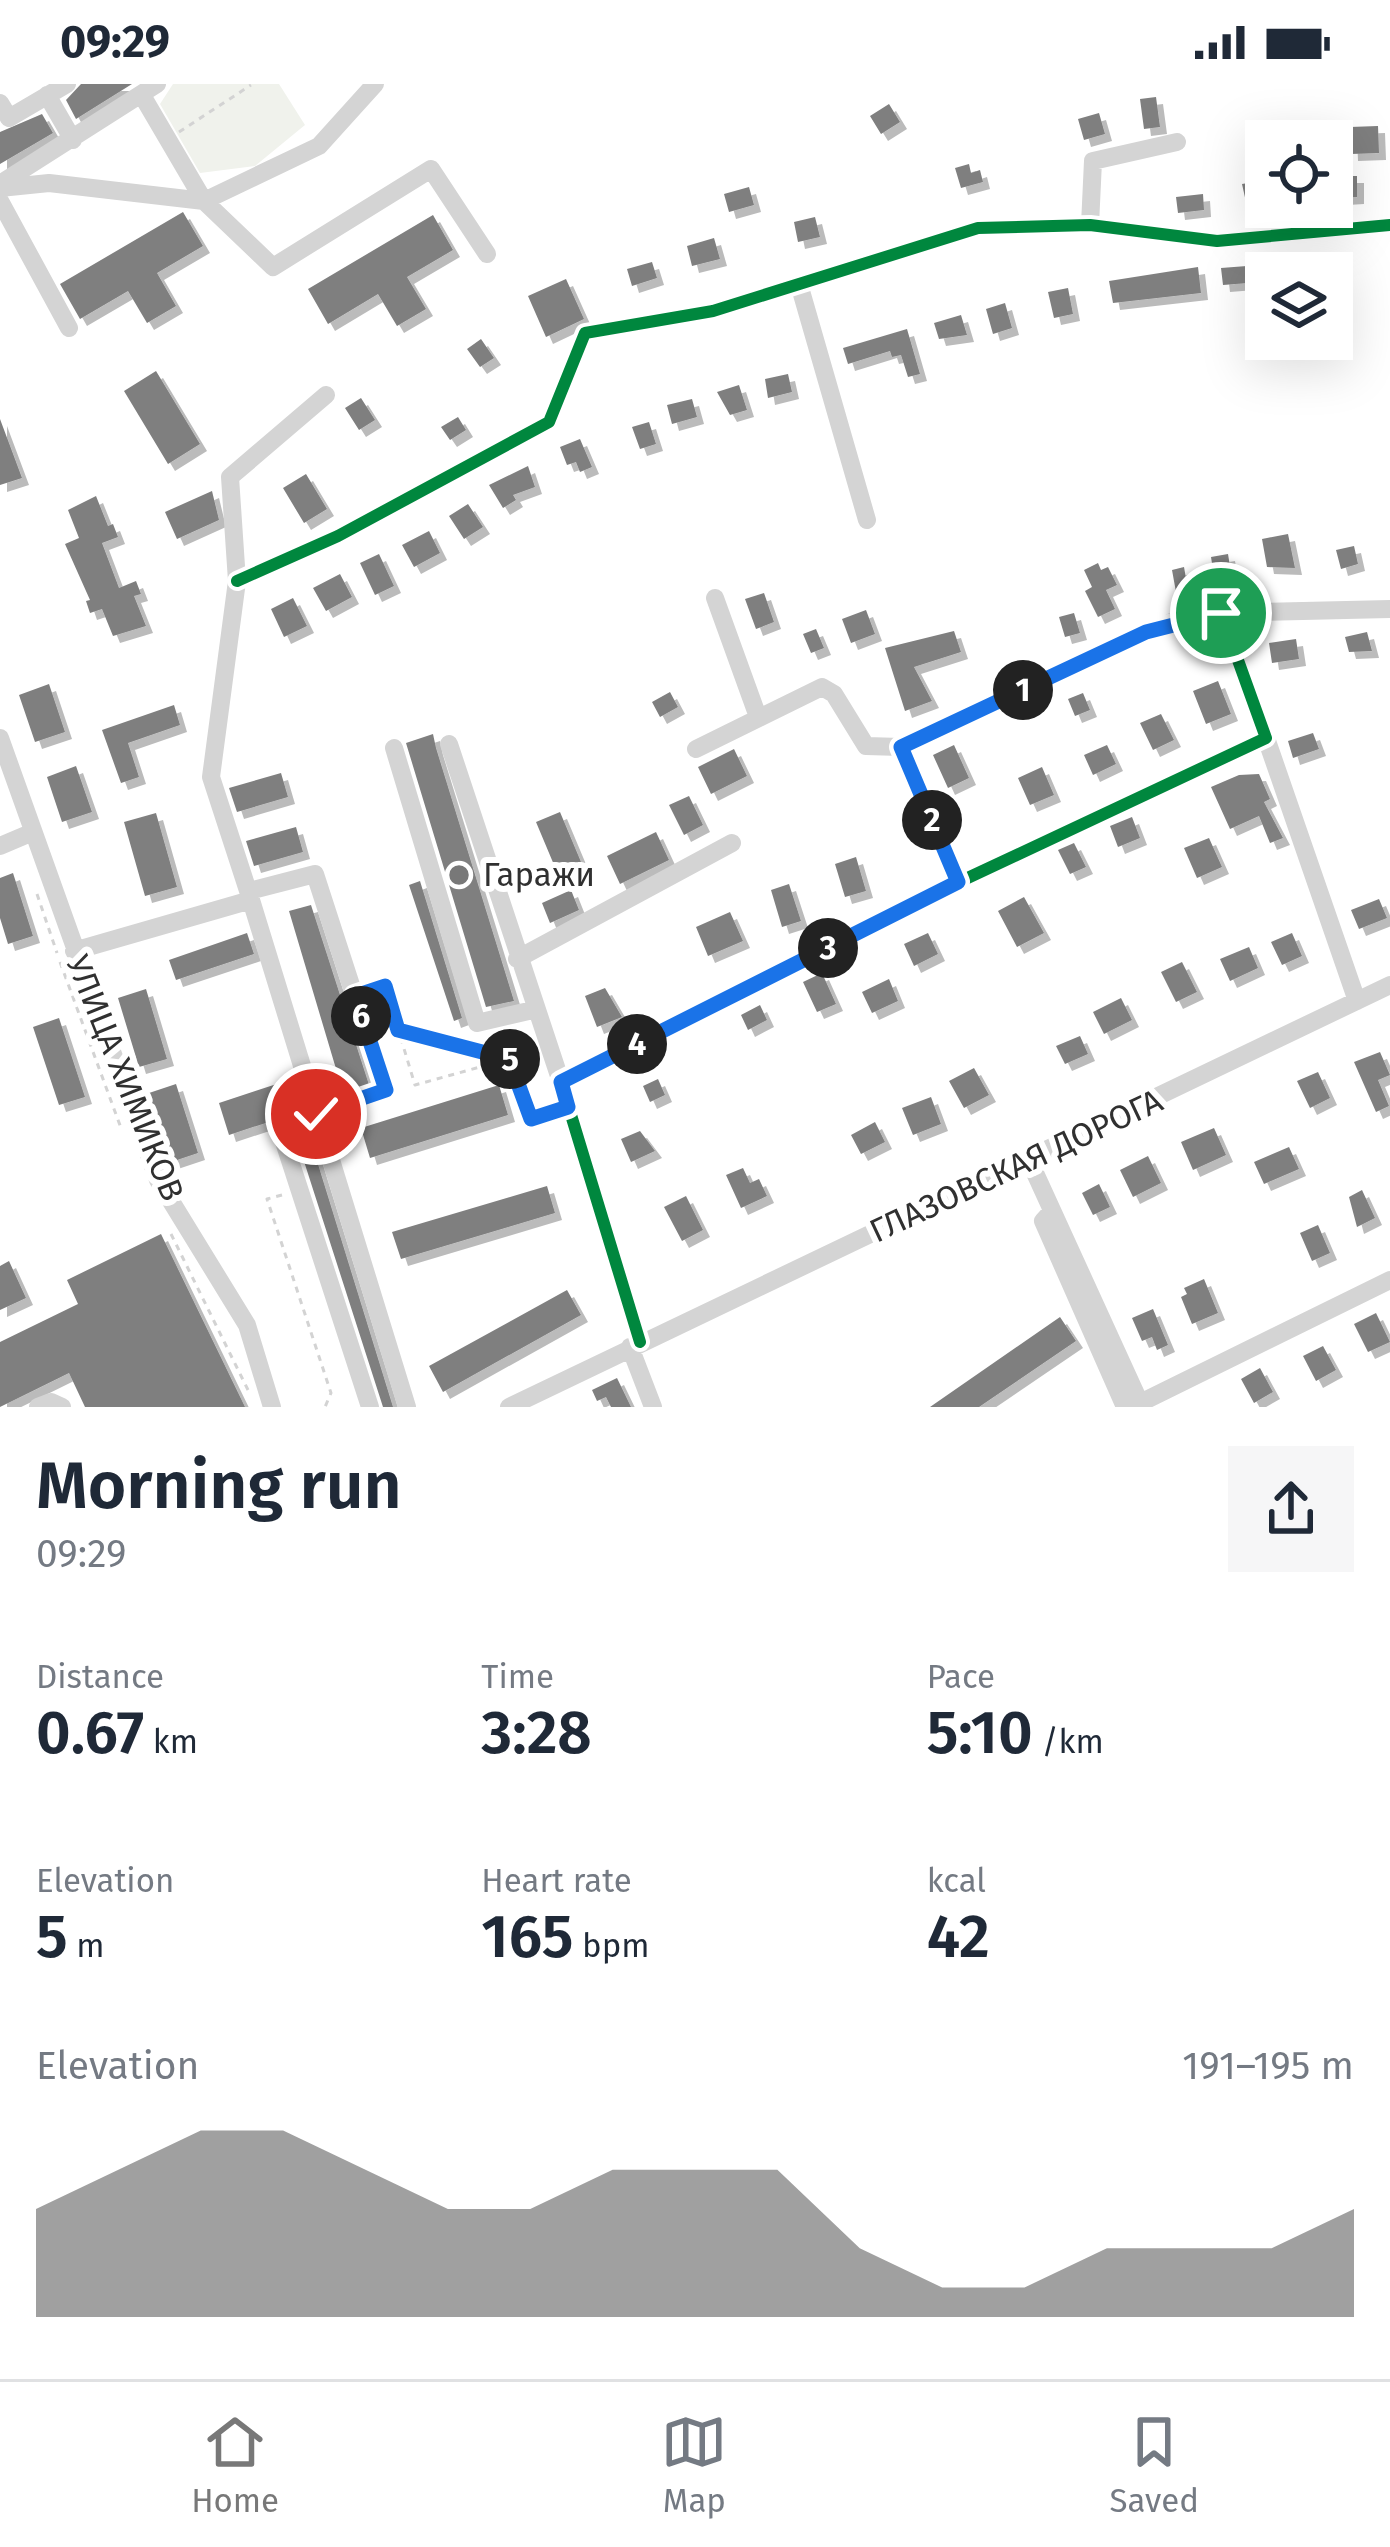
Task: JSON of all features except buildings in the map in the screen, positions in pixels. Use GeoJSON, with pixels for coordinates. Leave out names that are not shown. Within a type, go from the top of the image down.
{"type":"FeatureCollection","features":[{"type":"Feature","properties":{"kind":"street"},"geometry":{"type":"LineString","coordinates":[[0,103],[9,118],[67,84]]}},
{"type":"Feature","properties":{"kind":"street"},"geometry":{"type":"LineString","coordinates":[[0,186],[49,183],[204,201],[319,146],[375,84]]}},
{"type":"Feature","properties":{"kind":"street"},"geometry":{"type":"LineString","coordinates":[[0,186],[150,90],[168,140],[204,201],[273,267],[431,169],[487,254]]}},
{"type":"Feature","properties":{"kind":"street"},"geometry":{"type":"LineString","coordinates":[[47,95],[73,140]]}},
{"type":"Feature","properties":{"kind":"street"},"geometry":{"type":"LineString","coordinates":[[1090,225],[1093,161],[1177,142]]}},
{"type":"Feature","properties":{"kind":"street"},"geometry":{"type":"LineString","coordinates":[[0,201],[68,328]]}},
{"type":"Feature","properties":{"kind":"street"},"geometry":{"type":"LineString","coordinates":[[237,580],[338,536],[549,422],[585,332],[713,310],[977,228],[1090,225],[1217,241],[1390,225]]}},
{"type":"Feature","properties":{"kind":"street"},"geometry":{"type":"LineString","coordinates":[[799,284],[867,520]]}},
{"type":"Feature","properties":{"kind":"street"},"geometry":{"type":"LineString","coordinates":[[326,395],[230,477],[237,580],[211,777],[407,1407]]}},
{"type":"Feature","properties":{"kind":"street"},"geometry":{"type":"LineString","coordinates":[[715,598],[758,717]]}},
{"type":"Feature","properties":{"kind":"street"},"geometry":{"type":"LineString","coordinates":[[695,749],[822,687],[834,694],[866,746],[901,747],[1146,632],[1221,613],[1390,609]]}},
{"type":"Feature","properties":{"kind":"street"},"geometry":{"type":"LineString","coordinates":[[1221,613],[1357,1001]]}},
{"type":"Feature","properties":{"kind":"street","name":"УЛИЦА ХИМИКОВ"},"geometry":{"type":"LineString","coordinates":[[0,738],[158,1180],[247,1325],[272,1407]]}},
{"type":"Feature","properties":{"kind":"street"},"geometry":{"type":"LineString","coordinates":[[561,1082],[958,882],[1266,739]]}},
{"type":"Feature","properties":{"kind":"street"},"geometry":{"type":"LineString","coordinates":[[448,744],[533,1010],[561,1082],[653,1407]]}},
{"type":"Feature","properties":{"kind":"street"},"geometry":{"type":"LineString","coordinates":[[901,747],[958,882]]}},
{"type":"Feature","properties":{"kind":"street"},"geometry":{"type":"LineString","coordinates":[[394,748],[477,1023],[533,1010]]}},
{"type":"Feature","properties":{"kind":"street"},"geometry":{"type":"LineString","coordinates":[[0,845],[32,832]]}},
{"type":"Feature","properties":{"kind":"street"},"geometry":{"type":"LineString","coordinates":[[517,959],[732,843]]}},
{"type":"Feature","properties":{"kind":"street"},"geometry":{"type":"LineString","coordinates":[[74,951],[315,874],[386,1090]]}},
{"type":"Feature","properties":{"kind":"street","name":"ГЛАЗОВСКАЯ ДОРОГА"},"geometry":{"type":"LineString","coordinates":[[509,1407],[1030,1162],[1390,985]]}},
{"type":"Feature","properties":{"kind":"street"},"geometry":{"type":"LineString","coordinates":[[319,1121],[284,1142],[370,1407]]}},
{"type":"Feature","properties":{"kind":"street"},"geometry":{"type":"LineString","coordinates":[[1030,1162],[1140,1403],[1390,1280]]}},
{"type":"Feature","properties":{"kind":"street"},"geometry":{"type":"LineString","coordinates":[[1052,1211],[1043,1221],[1125,1407]]}},
{"type":"Feature","properties":{"kind":"street"},"geometry":{"type":"LineString","coordinates":[[38,1407],[51,1402],[62,1407]]}},
{"type":"Feature","properties":{"kind":"path"},"geometry":{"type":"LineString","coordinates":[[168,140],[251,85]]}},
{"type":"Feature","properties":{"kind":"path"},"geometry":{"type":"LineString","coordinates":[[355,996],[385,986],[415,1085],[509,1059]]}},
{"type":"Feature","properties":{"kind":"path"},"geometry":{"type":"LineString","coordinates":[[398,1030],[509,1059]]}},
{"type":"Feature","properties":{"kind":"path"},"geometry":{"type":"LineString","coordinates":[[509,1059],[531,1119],[568,1107]]}},
{"type":"Feature","properties":{"kind":"path"},"geometry":{"type":"LineString","coordinates":[[319,1121],[386,1090]]}},
{"type":"Feature","properties":{"kind":"path"},"geometry":{"type":"LineString","coordinates":[[301,1190],[267,1199],[331,1393],[326,1407]]}},
{"type":"Feature","properties":{"kind":"shaded area"},"geometry":{"type":"Polygon","coordinates":[[[173,84],[279,84],[305,125],[255,166],[200,173],[160,104],[173,84]]]}},
{"type":"Feature","properties":{"kind":"cycle path"},"geometry":{"type":"LineString","coordinates":[[237,581],[338,536],[549,422],[585,333],[713,311],[978,228],[1090,225],[1217,241],[1390,225]]}},
{"type":"Feature","properties":{"kind":"cycle path"},"geometry":{"type":"LineString","coordinates":[[640,1342],[561,1082],[959,882],[1266,738],[1221,613]]}},
{"type":"Feature","properties":{"kind":"place","name":"Гаражи"},"geometry":{"type":"Point","coordinates":[459,875]}},
{"type":"Feature","properties":{"kind":"route"},"geometry":{"type":"LineString","coordinates":[[316,1114],[386,1090],[355,996],[385,986],[398,1030],[509,1059],[531,1119],[568,1107],[561,1082],[958,882],[901,747],[1146,632],[1174,621],[1221,613]]}}]}
